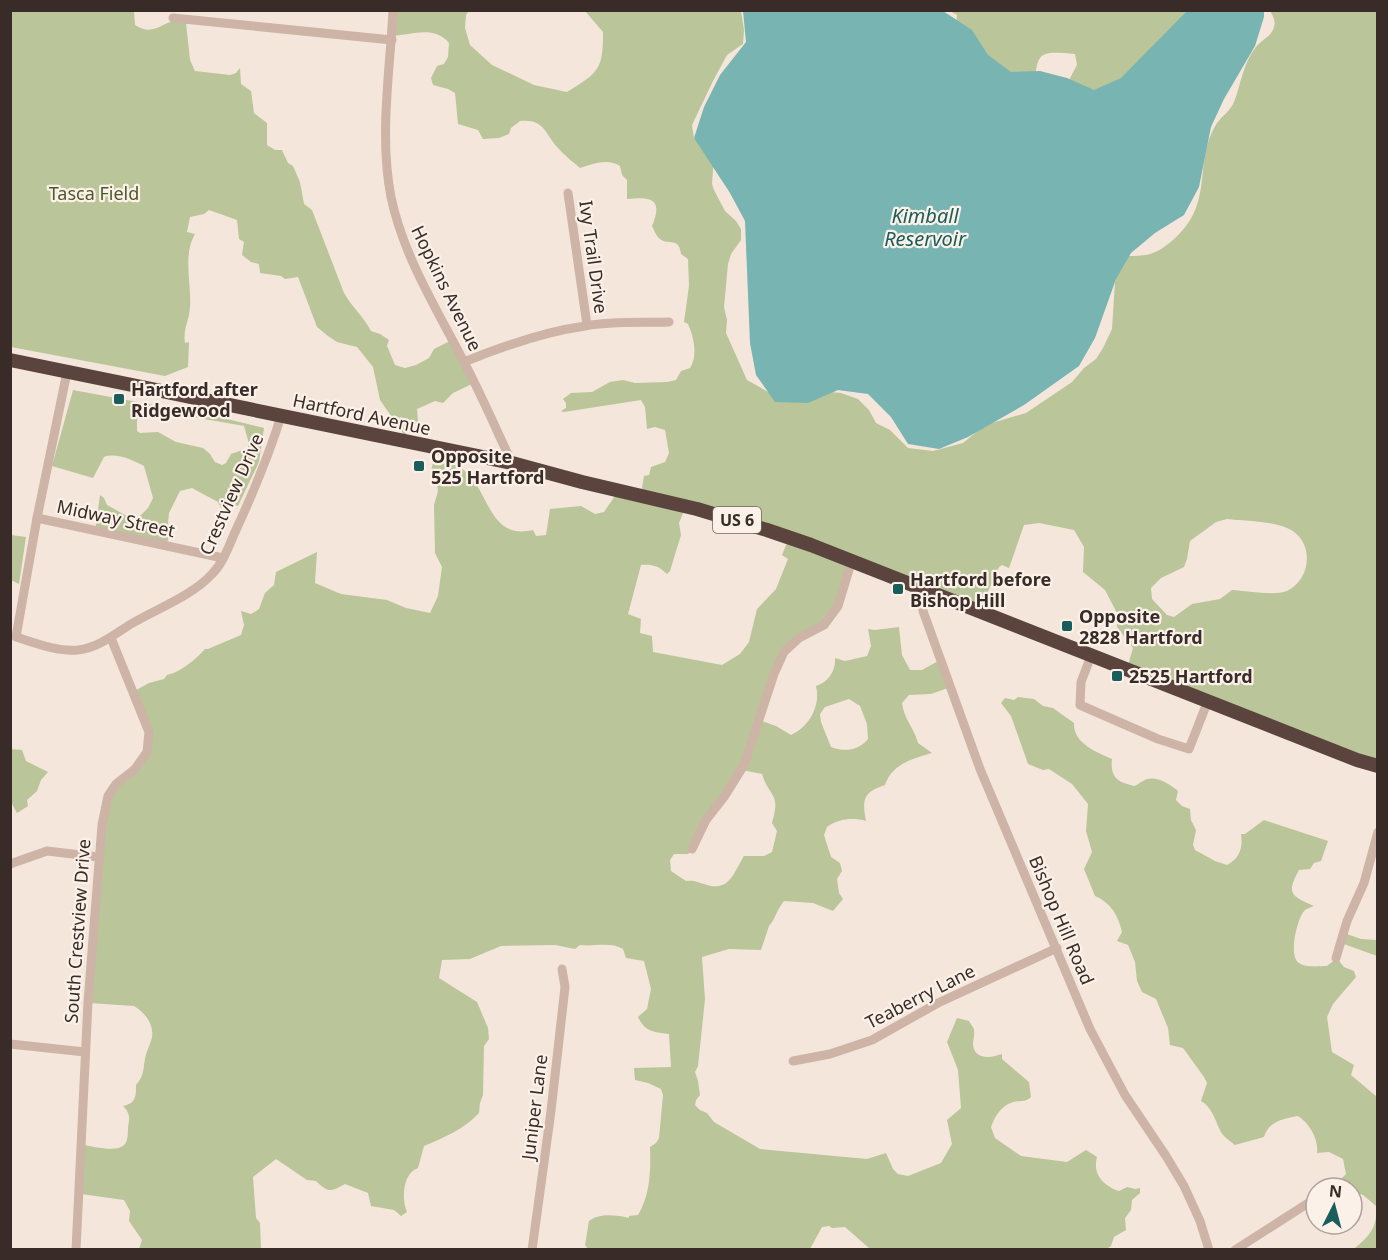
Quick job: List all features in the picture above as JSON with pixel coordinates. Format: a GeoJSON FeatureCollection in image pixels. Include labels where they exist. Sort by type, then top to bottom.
{"type":"FeatureCollection","features":[{"type":"Feature","properties":{"kind":"highway","name":"Hartford Avenue"},"geometry":{"type":"LineString","coordinates":[[10,360],[512,463],[725,517],[852,560],[1207,702],[1377,766]]}},
{"type":"Feature","properties":{"kind":"street","name":"Hopkins Avenue"},"geometry":{"type":"LineString","coordinates":[[393,10],[385,137],[391,196],[403,239],[512,463]]}},
{"type":"Feature","properties":{"kind":"street"},"geometry":{"type":"LineString","coordinates":[[173,18],[392,40]]}},
{"type":"Feature","properties":{"kind":"street","name":"Ivy Trail Drive"},"geometry":{"type":"LineString","coordinates":[[568,193],[587,325]]}},
{"type":"Feature","properties":{"kind":"street"},"geometry":{"type":"LineString","coordinates":[[464,362],[544,334],[587,325],[669,322]]}},
{"type":"Feature","properties":{"kind":"street","name":"Crestview Drive"},"geometry":{"type":"LineString","coordinates":[[67,372],[13,637],[51,647],[79,650],[111,638],[197,586],[212,574],[224,558],[270,451],[281,416]]}},
{"type":"Feature","properties":{"kind":"street","name":"Midway Street"},"geometry":{"type":"LineString","coordinates":[[37,518],[224,558]]}},
{"type":"Feature","properties":{"kind":"street"},"geometry":{"type":"LineString","coordinates":[[692,849],[706,820],[744,765],[774,674],[784,652],[799,638],[824,625],[838,606],[852,560]]}},
{"type":"Feature","properties":{"kind":"street","name":"Bishop Hill Road"},"geometry":{"type":"LineString","coordinates":[[920,588],[923,611],[980,769],[1090,1029],[1125,1095],[1184,1186],[1200,1221],[1209,1250]]}},
{"type":"Feature","properties":{"kind":"street","name":"South Crestview Drive"},"geometry":{"type":"LineString","coordinates":[[76,1250],[98,857],[108,796],[116,784],[135,770],[147,752],[149,732],[111,638]]}},
{"type":"Feature","properties":{"kind":"street"},"geometry":{"type":"LineString","coordinates":[[1091,656],[1081,682],[1080,705],[1158,739],[1189,749],[1207,702]]}},
{"type":"Feature","properties":{"kind":"street"},"geometry":{"type":"LineString","coordinates":[[1336,958],[1347,921],[1364,883],[1377,832]]}},
{"type":"Feature","properties":{"kind":"street"},"geometry":{"type":"LineString","coordinates":[[10,864],[47,851],[98,857]]}},
{"type":"Feature","properties":{"kind":"street","name":"Teaberry Lane"},"geometry":{"type":"LineString","coordinates":[[793,1061],[830,1054],[872,1040],[938,1004],[1057,948]]}},
{"type":"Feature","properties":{"kind":"street","name":"Juniper Lane"},"geometry":{"type":"LineString","coordinates":[[532,1250],[565,987],[562,969]]}},
{"type":"Feature","properties":{"kind":"street"},"geometry":{"type":"LineString","coordinates":[[10,1044],[86,1052]]}},
{"type":"Feature","properties":{"kind":"street"},"geometry":{"type":"LineString","coordinates":[[1235,1250],[1304,1206]]}},
{"type":"Feature","properties":{"kind":"green space","name":"Tasca Field"},"geometry":{"type":"Polygon","coordinates":[[[10,11],[134,11],[135,25],[150,30],[172,22],[186,23],[190,60],[195,71],[230,75],[236,73],[240,68],[241,84],[251,91],[254,113],[267,123],[267,145],[275,150],[282,150],[288,163],[293,166],[300,182],[304,204],[312,210],[344,293],[371,331],[389,340],[387,346],[395,365],[405,368],[416,365],[429,358],[434,349],[452,340],[474,383],[453,393],[443,403],[435,401],[417,409],[418,422],[408,429],[405,436],[380,400],[373,367],[357,347],[337,342],[317,327],[298,277],[285,279],[281,276],[260,273],[259,264],[251,262],[242,255],[244,242],[239,239],[237,220],[209,210],[204,214],[190,217],[187,232],[195,234],[189,253],[190,305],[184,336],[185,343],[189,342],[188,367],[165,376],[11,347],[10,11]]]}},
{"type":"Feature","properties":{"kind":"green space"},"geometry":{"type":"Polygon","coordinates":[[[394,11],[469,11],[466,15],[465,28],[470,45],[492,65],[534,85],[567,92],[586,80],[597,69],[602,55],[603,32],[585,11],[741,11],[744,30],[743,44],[727,55],[692,125],[694,139],[701,138],[714,156],[712,184],[714,190],[725,211],[741,229],[741,240],[731,254],[728,264],[724,307],[727,320],[726,333],[747,380],[779,398],[831,392],[858,399],[869,410],[876,423],[890,430],[908,448],[933,451],[963,443],[985,425],[1026,413],[1072,382],[1084,368],[1096,359],[1112,329],[1115,282],[1121,264],[1128,256],[1147,255],[1162,248],[1186,226],[1194,212],[1210,138],[1217,123],[1234,102],[1252,53],[1273,30],[1275,25],[1270,11],[1377,11],[1377,766],[1127,669],[1133,648],[1117,627],[1117,613],[1105,590],[1083,572],[1084,547],[1074,530],[1039,523],[1024,525],[1009,568],[1002,565],[999,567],[980,609],[856,561],[838,608],[826,623],[785,651],[759,720],[791,735],[803,727],[812,715],[817,701],[816,686],[830,675],[835,658],[845,661],[867,656],[871,646],[868,629],[899,627],[902,655],[910,670],[922,670],[940,660],[951,687],[931,694],[909,695],[902,703],[918,743],[932,753],[904,763],[892,772],[885,785],[868,794],[864,802],[866,821],[846,820],[827,827],[824,835],[831,857],[840,863],[842,871],[837,879],[839,893],[843,899],[833,911],[813,903],[784,901],[769,926],[761,950],[729,949],[702,957],[705,999],[698,1066],[695,1072],[700,1095],[695,1105],[707,1113],[714,1122],[760,1149],[867,1159],[886,1153],[893,1169],[898,1174],[908,1176],[941,1163],[952,1144],[947,1120],[961,1108],[958,1070],[947,1042],[957,1018],[969,1021],[974,1029],[974,1050],[984,1057],[1002,1054],[1002,1059],[1029,1082],[1031,1097],[1009,1104],[997,1115],[991,1127],[995,1138],[1021,1156],[1067,1162],[1086,1150],[1097,1157],[1096,1169],[1104,1183],[1119,1191],[1127,1187],[1140,1188],[1140,1193],[1132,1200],[1131,1210],[1125,1218],[1126,1230],[1114,1237],[1111,1246],[1105,1250],[870,1249],[845,1227],[832,1228],[829,1226],[822,1227],[810,1249],[588,1249],[585,1245],[589,1221],[603,1216],[629,1218],[629,1216],[638,1215],[647,1191],[650,1174],[650,1147],[659,1138],[663,1095],[661,1089],[635,1080],[634,1068],[671,1067],[669,1034],[654,1032],[647,1028],[638,1017],[647,1009],[651,989],[644,961],[626,958],[623,949],[608,945],[580,945],[575,949],[555,945],[501,946],[470,959],[442,960],[439,978],[477,1002],[488,1028],[489,1039],[484,1046],[483,1095],[479,1113],[473,1119],[424,1146],[418,1168],[409,1175],[406,1181],[404,1200],[407,1212],[401,1216],[394,1210],[371,1206],[368,1193],[345,1184],[333,1190],[324,1188],[316,1181],[307,1180],[276,1159],[253,1177],[256,1218],[260,1223],[261,1249],[139,1249],[142,1240],[129,1221],[130,1211],[124,1200],[81,1194],[82,1145],[116,1149],[126,1142],[129,1118],[123,1106],[134,1099],[136,1085],[142,1076],[152,1036],[149,1021],[134,1006],[89,1003],[109,796],[145,752],[146,735],[129,694],[183,668],[205,649],[241,635],[244,625],[241,611],[251,614],[259,609],[265,593],[274,585],[276,572],[317,552],[315,583],[341,594],[387,600],[406,608],[430,613],[438,596],[442,567],[435,553],[434,505],[438,491],[436,478],[431,471],[434,459],[447,462],[465,471],[475,483],[493,514],[508,529],[533,530],[536,536],[546,535],[550,509],[581,506],[595,514],[604,512],[619,490],[641,494],[644,476],[649,475],[651,467],[665,462],[669,453],[665,430],[655,427],[647,429],[645,407],[641,400],[561,411],[566,408],[563,399],[571,393],[592,392],[610,382],[623,380],[635,383],[667,382],[676,380],[681,371],[690,368],[694,358],[693,340],[688,324],[684,322],[689,286],[688,259],[681,254],[676,243],[663,241],[656,235],[652,226],[656,210],[653,201],[642,198],[627,199],[627,180],[622,175],[620,166],[605,162],[580,168],[560,151],[543,128],[535,122],[520,121],[511,128],[509,134],[499,138],[483,139],[478,130],[458,124],[455,93],[433,85],[431,78],[437,66],[444,64],[448,57],[449,43],[443,37],[429,33],[393,36],[394,11]],[[686,506],[679,523],[681,535],[670,571],[667,574],[655,566],[641,565],[628,614],[641,619],[640,633],[652,636],[653,652],[722,665],[740,654],[749,642],[757,609],[776,589],[788,559],[782,555],[789,538],[686,506]],[[1227,519],[1216,522],[1190,541],[1184,567],[1161,578],[1151,588],[1152,599],[1167,615],[1174,617],[1192,604],[1220,599],[1232,590],[1268,593],[1287,591],[1302,577],[1306,568],[1306,549],[1296,533],[1281,526],[1266,523],[1227,519]],[[849,699],[825,707],[820,714],[821,722],[831,747],[841,750],[851,749],[860,746],[868,739],[867,724],[860,706],[849,699]],[[742,770],[688,854],[674,854],[670,860],[671,871],[686,881],[712,886],[725,884],[744,856],[764,856],[772,852],[777,831],[772,823],[775,800],[762,774],[742,770]]]}},
{"type":"Feature","properties":{"kind":"green space"},"geometry":{"type":"Polygon","coordinates":[[[950,11],[1186,11],[1185,48],[1115,101],[1069,80],[1077,65],[1075,54],[1054,53],[1042,56],[1037,67],[1035,89],[1020,86],[956,26],[957,15],[950,11]]]}},
{"type":"Feature","properties":{"kind":"green space"},"geometry":{"type":"Polygon","coordinates":[[[73,390],[219,417],[264,428],[259,462],[238,506],[231,504],[228,512],[221,508],[218,502],[192,488],[180,491],[169,513],[168,523],[171,533],[164,549],[95,532],[100,495],[107,505],[125,515],[138,518],[148,508],[153,498],[144,466],[124,457],[114,455],[104,457],[93,478],[52,466],[73,390]],[[153,410],[144,412],[137,420],[137,431],[140,433],[158,432],[176,442],[203,448],[215,462],[222,465],[226,463],[231,454],[248,448],[244,426],[153,410]]]}},
{"type":"Feature","properties":{"kind":"green space"},"geometry":{"type":"Polygon","coordinates":[[[11,535],[26,537],[19,584],[11,580],[11,535]]]}},
{"type":"Feature","properties":{"kind":"green space"},"geometry":{"type":"Polygon","coordinates":[[[1018,697],[1034,699],[1043,706],[1053,708],[1074,723],[1077,736],[1081,741],[1112,759],[1112,770],[1116,778],[1123,783],[1134,786],[1148,779],[1157,779],[1178,791],[1176,800],[1182,806],[1190,809],[1191,820],[1196,830],[1193,845],[1195,850],[1215,861],[1227,865],[1235,859],[1240,852],[1241,834],[1245,834],[1264,820],[1328,841],[1321,861],[1314,863],[1310,869],[1299,870],[1293,884],[1292,889],[1296,897],[1314,906],[1305,910],[1299,921],[1294,953],[1299,963],[1309,966],[1327,966],[1337,958],[1344,967],[1354,971],[1356,977],[1333,1004],[1327,1017],[1332,1052],[1354,1065],[1351,1075],[1377,1097],[1377,1249],[1354,1249],[1371,1231],[1376,1220],[1376,1206],[1364,1196],[1364,1176],[1344,1176],[1346,1174],[1343,1159],[1329,1152],[1317,1153],[1315,1137],[1298,1116],[1273,1124],[1264,1137],[1235,1145],[1221,1132],[1211,1110],[1201,1101],[1207,1083],[1204,1077],[1183,1048],[1170,1045],[1168,1028],[1156,999],[1142,992],[1137,981],[1135,962],[1128,945],[1117,941],[1122,932],[1116,915],[1110,906],[1095,896],[1084,869],[1092,852],[1086,831],[1088,804],[1072,784],[1049,769],[1043,770],[1028,764],[1011,716],[1001,703],[1005,698],[1014,700],[1018,697]]]}},
{"type":"Feature","properties":{"kind":"green space"},"geometry":{"type":"Polygon","coordinates":[[[10,749],[22,750],[26,761],[48,772],[41,780],[37,791],[27,800],[28,806],[17,813],[11,802],[10,749]]]}},
{"type":"Feature","properties":{"kind":"green space"},"geometry":{"type":"Polygon","coordinates":[[[1344,933],[1361,939],[1377,940],[1377,956],[1341,943],[1344,933]]]}},
{"type":"Feature","properties":{"kind":"water","name":"Kimball Reservoir"},"geometry":{"type":"Polygon","coordinates":[[[743,11],[943,11],[972,30],[988,55],[1011,72],[1040,71],[1067,78],[1094,90],[1121,78],[1187,11],[1264,11],[1264,17],[1255,46],[1224,99],[1211,127],[1199,187],[1184,215],[1155,233],[1131,253],[1116,279],[1095,338],[1079,366],[1024,405],[968,437],[939,449],[908,444],[891,417],[868,394],[838,390],[808,403],[775,402],[756,375],[750,343],[745,221],[730,193],[694,138],[704,107],[720,75],[746,42],[743,11]]]}},
{"type":"Feature","properties":{"kind":"place","name":"Hartford after Ridgewood"},"geometry":{"type":"Point","coordinates":[119,399]}},
{"type":"Feature","properties":{"kind":"place","name":"Opposite 525 Hartford"},"geometry":{"type":"Point","coordinates":[419,466]}},
{"type":"Feature","properties":{"kind":"place","name":"Hartford before Bishop Hill"},"geometry":{"type":"Point","coordinates":[898,589]}},
{"type":"Feature","properties":{"kind":"place","name":"Opposite 2828 Hartford"},"geometry":{"type":"Point","coordinates":[1067,626]}},
{"type":"Feature","properties":{"kind":"place","name":"2525 Hartford"},"geometry":{"type":"Point","coordinates":[1117,676]}}]}
